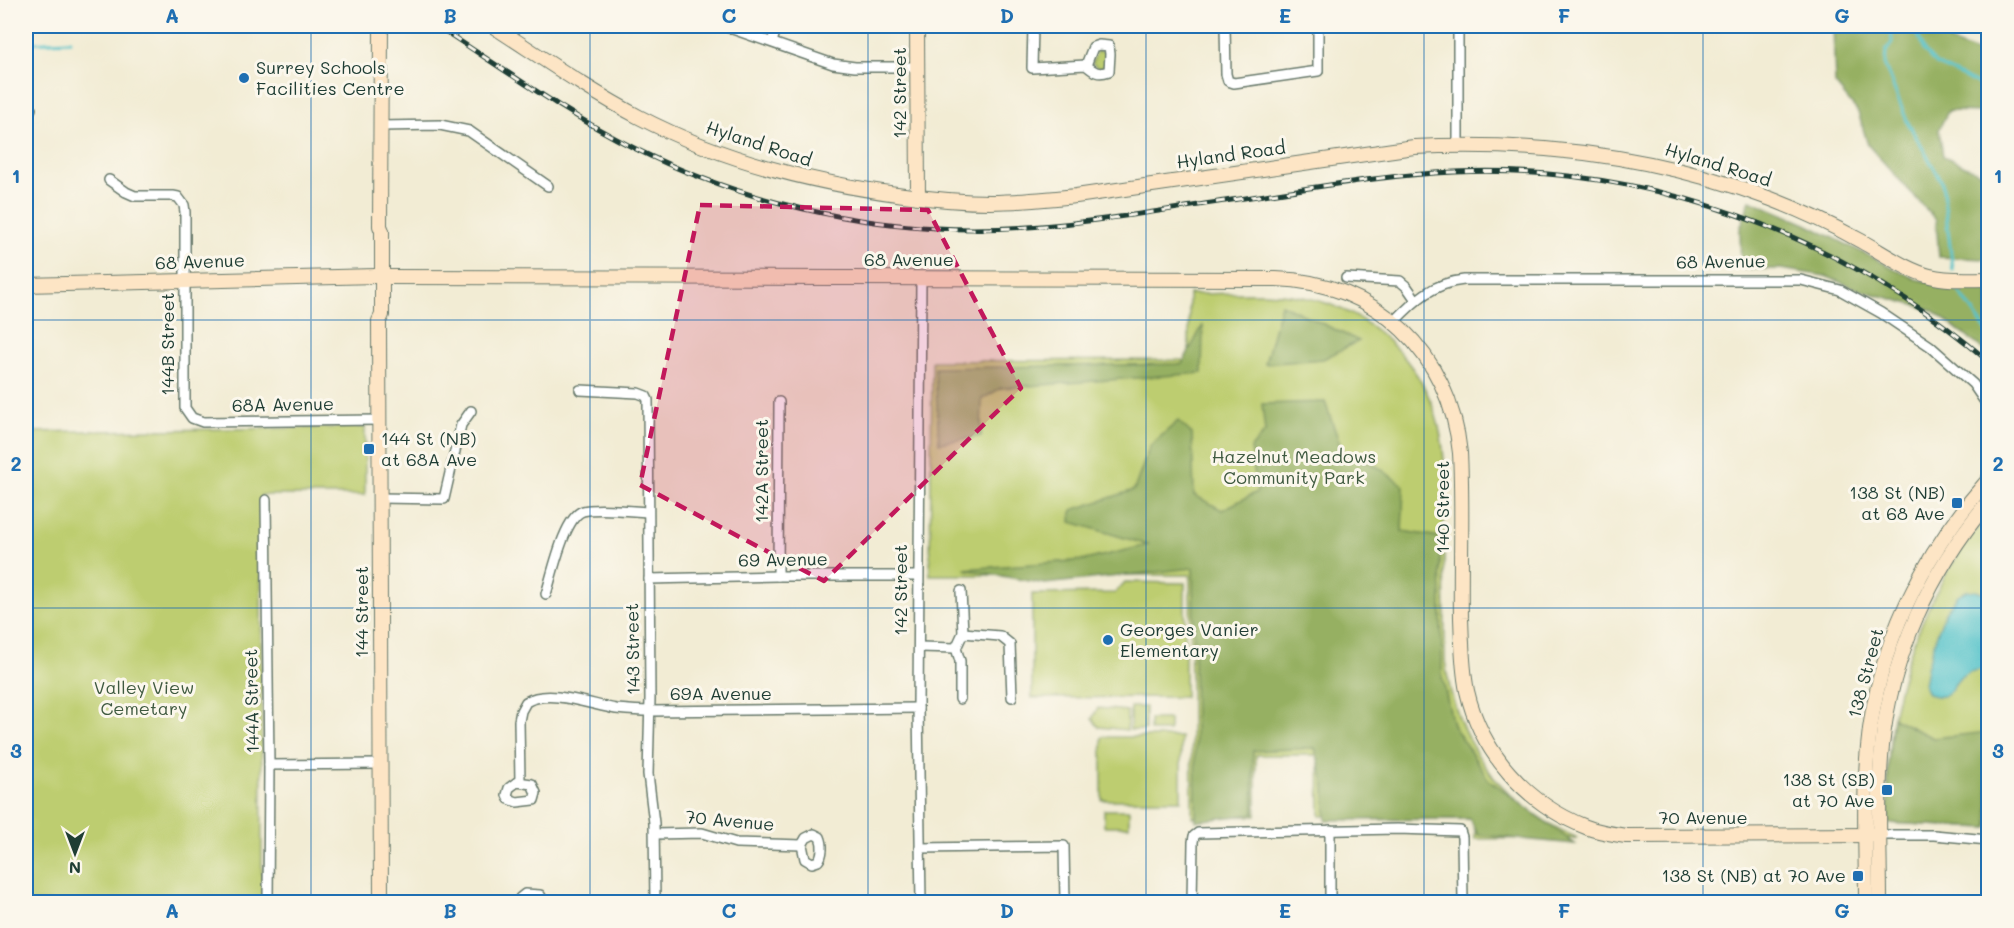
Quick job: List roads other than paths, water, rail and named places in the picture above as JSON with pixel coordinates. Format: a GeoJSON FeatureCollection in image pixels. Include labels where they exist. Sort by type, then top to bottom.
{"type":"FeatureCollection","features":[{"type":"Feature","properties":{"kind":"street","name":"144 Street"},"geometry":{"type":"LineString","coordinates":[[381,26],[380,226],[382,231],[379,276],[382,315],[379,321],[381,903]]}},
{"type":"Feature","properties":{"kind":"street","name":"Hyland Road"},"geometry":{"type":"LineString","coordinates":[[493,26],[598,94],[641,118],[702,145],[799,177],[868,191],[972,202],[1044,199],[1372,152],[1458,145],[1525,147],[1584,152],[1689,173],[1794,209],[1841,230],[1917,272],[1940,278],[1989,279]]}},
{"type":"Feature","properties":{"kind":"street"},"geometry":{"type":"LineString","coordinates":[[724,26],[833,64],[855,67],[918,67]]}},
{"type":"Feature","properties":{"kind":"street"},"geometry":{"type":"LineString","coordinates":[[772,42],[777,26]]}},
{"type":"Feature","properties":{"kind":"street","name":"142 Street"},"geometry":{"type":"LineString","coordinates":[[917,26],[918,197]]}},
{"type":"Feature","properties":{"kind":"street"},"geometry":{"type":"LineString","coordinates":[[1033,26],[1032,68],[1086,65]]}},
{"type":"Feature","properties":{"kind":"street"},"geometry":{"type":"LineString","coordinates":[[1226,26],[1228,81],[1234,83],[1318,71],[1318,26]]}},
{"type":"Feature","properties":{"kind":"street"},"geometry":{"type":"LineString","coordinates":[[1458,26],[1458,145]]}},
{"type":"Feature","properties":{"kind":"street"},"geometry":{"type":"LineString","coordinates":[[380,126],[440,125],[469,131],[548,186]]}},
{"type":"Feature","properties":{"kind":"street","name":"144B Street"},"geometry":{"type":"LineString","coordinates":[[109,180],[135,196],[173,196],[182,201],[185,212],[185,408],[189,415]]}},
{"type":"Feature","properties":{"kind":"street","name":"68 Avenue"},"geometry":{"type":"LineString","coordinates":[[26,285],[379,276],[1296,280],[1320,284],[1362,300],[1394,322],[1416,300],[1439,286],[1464,280],[1793,280],[1829,286],[1851,296],[1930,346],[1972,384],[1989,406]]}},
{"type":"Feature","properties":{"kind":"street","name":"142 Street"},"geometry":{"type":"LineString","coordinates":[[921,278],[918,576],[921,903]]}},
{"type":"Feature","properties":{"kind":"street"},"geometry":{"type":"LineString","coordinates":[[1346,278],[1400,281],[1407,286],[1416,300]]}},
{"type":"Feature","properties":{"kind":"street","name":"140 Street"},"geometry":{"type":"LineString","coordinates":[[1394,322],[1417,346],[1434,370],[1449,399],[1456,425],[1461,475],[1462,647],[1464,670],[1473,711]]}},
{"type":"Feature","properties":{"kind":"street","name":"143 Street"},"geometry":{"type":"LineString","coordinates":[[580,390],[638,393],[646,396],[648,774],[655,834],[655,903]]}},
{"type":"Feature","properties":{"kind":"street","name":"142A Street"},"geometry":{"type":"LineString","coordinates":[[778,402],[778,576]]}},
{"type":"Feature","properties":{"kind":"street"},"geometry":{"type":"LineString","coordinates":[[379,498],[444,499],[461,425],[471,411]]}},
{"type":"Feature","properties":{"kind":"street","name":"68A Avenue"},"geometry":{"type":"LineString","coordinates":[[189,415],[203,422],[380,420]]}},
{"type":"Feature","properties":{"kind":"street","name":"138 Street"},"geometry":{"type":"LineString","coordinates":[[1880,903],[1873,835],[1869,739],[1877,691],[1893,636],[1912,590],[1936,549],[1965,507],[1989,480]]}},
{"type":"Feature","properties":{"kind":"street","name":"144A Street"},"geometry":{"type":"LineString","coordinates":[[266,500],[268,903]]}},
{"type":"Feature","properties":{"kind":"street","name":"138 Street"},"geometry":{"type":"LineString","coordinates":[[1866,903],[1884,735],[1890,696],[1904,649],[1918,613],[1940,569],[1964,532],[1989,502]]}},
{"type":"Feature","properties":{"kind":"street"},"geometry":{"type":"LineString","coordinates":[[546,594],[567,528],[577,514],[588,510],[648,512]]}},
{"type":"Feature","properties":{"kind":"street","name":"69 Avenue"},"geometry":{"type":"LineString","coordinates":[[648,579],[918,576]]}},
{"type":"Feature","properties":{"kind":"street"},"geometry":{"type":"LineString","coordinates":[[960,699],[960,661],[956,648],[963,633],[961,591]]}},
{"type":"Feature","properties":{"kind":"street"},"geometry":{"type":"LineString","coordinates":[[963,633],[1000,636],[1010,644],[1012,697]]}},
{"type":"Feature","properties":{"kind":"street"},"geometry":{"type":"LineString","coordinates":[[919,647],[956,648]]}},
{"type":"Feature","properties":{"kind":"street","name":"69A Avenue"},"geometry":{"type":"LineString","coordinates":[[520,782],[520,711],[526,702],[536,698],[570,698],[614,708],[649,711],[918,708]]}},
{"type":"Feature","properties":{"kind":"street","name":"70 Avenue"},"geometry":{"type":"LineString","coordinates":[[1473,711],[1489,746],[1503,767],[1521,786],[1563,817],[1587,828],[1626,836],[1657,837],[1935,835],[1989,840]]}},
{"type":"Feature","properties":{"kind":"street"},"geometry":{"type":"LineString","coordinates":[[269,765],[381,764]]}},
{"type":"Feature","properties":{"kind":"street"},"geometry":{"type":"LineString","coordinates":[[1192,903],[1194,836],[1202,833],[1441,829],[1460,831],[1462,837],[1463,903]]}},
{"type":"Feature","properties":{"kind":"street"},"geometry":{"type":"LineString","coordinates":[[1330,830],[1330,903]]}},
{"type":"Feature","properties":{"kind":"street","name":"70 Avenue"},"geometry":{"type":"LineString","coordinates":[[655,834],[702,833],[736,843],[802,844]]}},
{"type":"Feature","properties":{"kind":"street"},"geometry":{"type":"LineString","coordinates":[[920,848],[1064,846],[1065,903]]}},
{"type":"Feature","properties":{"kind":"street"},"geometry":{"type":"LineString","coordinates":[[518,903],[522,896],[537,894],[542,897],[544,903]]}},
{"type":"Feature","properties":{"kind":"water"},"geometry":{"type":"Polygon","coordinates":[[[1967,590],[1988,593],[1988,668],[1965,674],[1943,696],[1928,694],[1924,685],[1927,668],[1945,612],[1958,595],[1967,590]]]}},
{"type":"Feature","properties":{"kind":"waterway"},"geometry":{"type":"LineString","coordinates":[[1891,26],[1892,43],[1886,51],[1885,66],[1907,121],[1942,182],[1953,270]]}},
{"type":"Feature","properties":{"kind":"waterway"},"geometry":{"type":"LineString","coordinates":[[1921,26],[1917,32],[1924,51],[1936,64],[1980,85]]}},
{"type":"Feature","properties":{"kind":"waterway"},"geometry":{"type":"LineString","coordinates":[[26,43],[70,41]]}},
{"type":"Feature","properties":{"kind":"waterway"},"geometry":{"type":"LineString","coordinates":[[1956,287],[1988,333]]}},
{"type":"Feature","properties":{"kind":"railway"},"geometry":{"type":"LineString","coordinates":[[437,26],[558,105],[634,148],[669,165],[743,192],[819,212],[897,225],[972,229],[1009,228],[1081,222],[1397,176],[1455,172],[1528,173],[1600,180],[1670,195],[1739,216],[1806,243],[1870,277],[1931,316],[1988,361]]}},
{"type":"Feature","properties":{"kind":"place","name":"Surrey Schools Facilities Centre"},"geometry":{"type":"Point","coordinates":[244,78]}},
{"type":"Feature","properties":{"kind":"place","name":"144 St (NB) at 68A Ave"},"geometry":{"type":"Point","coordinates":[369,449]}},
{"type":"Feature","properties":{"kind":"place","name":"138 St (NB) at 68 Ave"},"geometry":{"type":"Point","coordinates":[1957,503]}},
{"type":"Feature","properties":{"kind":"place","name":"Georges Vanier Elementary"},"geometry":{"type":"Point","coordinates":[1108,640]}},
{"type":"Feature","properties":{"kind":"place","name":"138 St (SB) at 70 Ave"},"geometry":{"type":"Point","coordinates":[1887,790]}},
{"type":"Feature","properties":{"kind":"place","name":"138 St (NB) at 70 Ave"},"geometry":{"type":"Point","coordinates":[1858,876]}},
{"type":"Feature","properties":{"kind":"park label","name":"Hazelnut Meadows Community Park"},"geometry":{"type":"Point","coordinates":[1294,467]}},
{"type":"Feature","properties":{"kind":"park label","name":"Valley View Cemetary"},"geometry":{"type":"Point","coordinates":[144,698]}}]}
